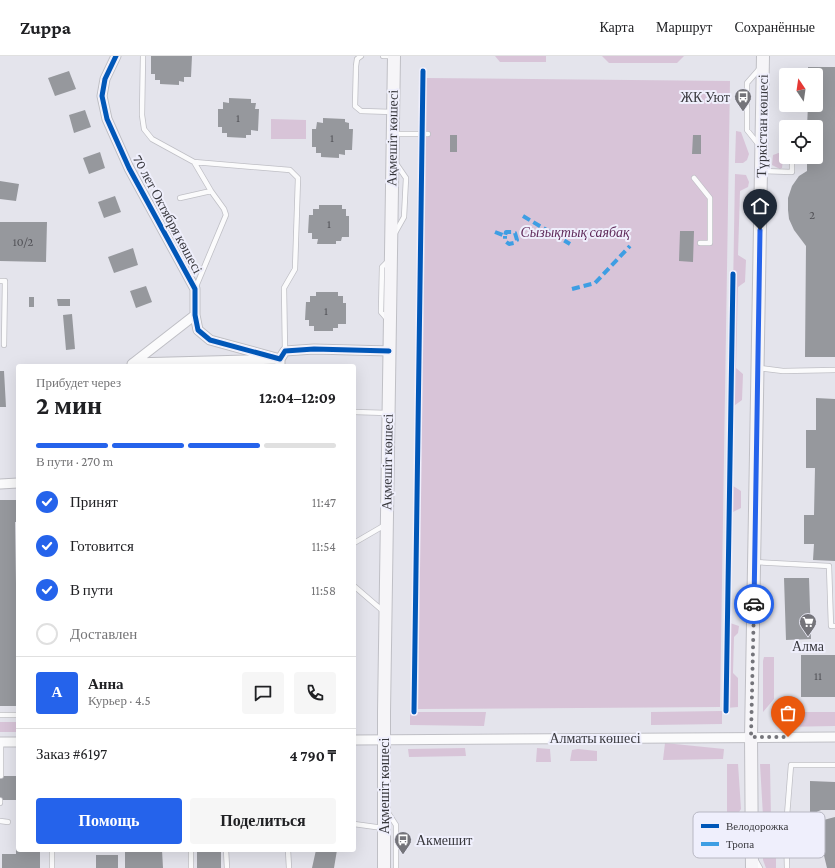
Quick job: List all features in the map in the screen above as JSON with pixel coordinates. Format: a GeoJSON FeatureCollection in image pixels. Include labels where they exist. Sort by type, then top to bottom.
{"type":"FeatureCollection","features":[{"type":"Feature","properties":{"kind":"main road","name":"Ақмешіт көшесі"},"geometry":{"type":"LineString","coordinates":[[384,868],[386,524],[394,56]]}},
{"type":"Feature","properties":{"kind":"main road","name":"Түркістан көшесі"},"geometry":{"type":"LineString","coordinates":[[752,812],[751,737],[763,60]]}},
{"type":"Feature","properties":{"kind":"street","name":"70 лет Октября көшесі"},"geometry":{"type":"LineString","coordinates":[[116,56],[105,79],[102,96],[107,119],[129,168],[195,289],[195,315],[198,330],[210,340],[280,363]]}},
{"type":"Feature","properties":{"kind":"street"},"geometry":{"type":"LineString","coordinates":[[132,364],[195,315]]}},
{"type":"Feature","properties":{"kind":"street"},"geometry":{"type":"LineString","coordinates":[[206,364],[280,363],[285,351],[314,349],[389,351]]}},
{"type":"Feature","properties":{"kind":"street"},"geometry":{"type":"LineString","coordinates":[[0,484],[16,483]]}},
{"type":"Feature","properties":{"kind":"street","name":"Алматы көшесі"},"geometry":{"type":"LineString","coordinates":[[356,740],[835,737]]}},
{"type":"Feature","properties":{"kind":"street"},"geometry":{"type":"LineString","coordinates":[[0,742],[16,742]]}},
{"type":"Feature","properties":{"kind":"lane"},"geometry":{"type":"LineString","coordinates":[[143,56],[142,115],[144,129],[152,139],[194,162],[284,169],[290,170],[298,178],[294,269],[284,288],[285,351]]}},
{"type":"Feature","properties":{"kind":"lane"},"geometry":{"type":"LineString","coordinates":[[361,56],[357,60],[356,66],[355,106],[361,111],[393,112]]}},
{"type":"Feature","properties":{"kind":"lane"},"geometry":{"type":"LineString","coordinates":[[383,56],[394,56]]}},
{"type":"Feature","properties":{"kind":"lane"},"geometry":{"type":"LineString","coordinates":[[392,134],[428,134]]}},
{"type":"Feature","properties":{"kind":"lane"},"geometry":{"type":"LineString","coordinates":[[194,162],[210,191],[219,201],[226,215],[195,289]]}},
{"type":"Feature","properties":{"kind":"lane"},"geometry":{"type":"LineString","coordinates":[[761,171],[792,172],[792,164]]}},
{"type":"Feature","properties":{"kind":"lane"},"geometry":{"type":"LineString","coordinates":[[694,178],[710,198],[710,243],[700,243]]}},
{"type":"Feature","properties":{"kind":"lane"},"geometry":{"type":"LineString","coordinates":[[180,198],[210,191]]}},
{"type":"Feature","properties":{"kind":"lane"},"geometry":{"type":"LineString","coordinates":[[0,281],[5,282],[4,345]]}},
{"type":"Feature","properties":{"kind":"lane"},"geometry":{"type":"LineString","coordinates":[[758,368],[783,371],[835,370]]}},
{"type":"Feature","properties":{"kind":"lane"},"geometry":{"type":"LineString","coordinates":[[356,412],[388,413]]}},
{"type":"Feature","properties":{"kind":"lane"},"geometry":{"type":"LineString","coordinates":[[356,542],[386,524]]}},
{"type":"Feature","properties":{"kind":"lane"},"geometry":{"type":"LineString","coordinates":[[754,562],[829,566],[831,626],[835,626]]}},
{"type":"Feature","properties":{"kind":"lane"},"geometry":{"type":"LineString","coordinates":[[356,588],[385,612]]}},
{"type":"Feature","properties":{"kind":"lane"},"geometry":{"type":"LineString","coordinates":[[0,716],[16,715]]}},
{"type":"Feature","properties":{"kind":"lane"},"geometry":{"type":"LineString","coordinates":[[0,742],[1,776]]}},
{"type":"Feature","properties":{"kind":"lane"},"geometry":{"type":"LineString","coordinates":[[787,812],[791,766],[835,765]]}},
{"type":"Feature","properties":{"kind":"lane"},"geometry":{"type":"LineString","coordinates":[[384,807],[396,825],[396,868]]}},
{"type":"Feature","properties":{"kind":"lane"},"geometry":{"type":"LineString","coordinates":[[0,821],[8,822]]}},
{"type":"Feature","properties":{"kind":"lane"},"geometry":{"type":"LineString","coordinates":[[356,824],[384,828]]}},
{"type":"Feature","properties":{"kind":"lane"},"geometry":{"type":"LineString","coordinates":[[52,852],[52,868]]}},
{"type":"Feature","properties":{"kind":"lane"},"geometry":{"type":"LineString","coordinates":[[191,852],[191,868]]}},
{"type":"Feature","properties":{"kind":"lane"},"geometry":{"type":"LineString","coordinates":[[226,852],[227,868]]}},
{"type":"Feature","properties":{"kind":"lane"},"geometry":{"type":"LineString","coordinates":[[288,852],[289,868]]}},
{"type":"Feature","properties":{"kind":"lane"},"geometry":{"type":"LineString","coordinates":[[754,858],[760,868]]}},
{"type":"Feature","properties":{"kind":"lane"},"geometry":{"type":"LineString","coordinates":[[787,858],[787,868]]}},
{"type":"Feature","properties":{"kind":"green space"},"geometry":{"type":"Polygon","coordinates":[[[495,56],[546,56],[546,62],[500,62],[495,56]]]}},
{"type":"Feature","properties":{"kind":"green space"},"geometry":{"type":"Polygon","coordinates":[[[602,56],[684,56],[677,63],[609,63],[602,56]]]}},
{"type":"Feature","properties":{"kind":"green space","name":"Сызықтық саябақ"},"geometry":{"type":"Polygon","coordinates":[[[425,78],[730,81],[720,707],[416,709],[425,78]]]}},
{"type":"Feature","properties":{"kind":"green space"},"geometry":{"type":"Polygon","coordinates":[[[271,119],[306,120],[306,139],[271,139],[271,119]]]}},
{"type":"Feature","properties":{"kind":"green space"},"geometry":{"type":"Polygon","coordinates":[[[736,131],[741,132],[749,154],[747,160],[743,163],[735,163],[736,131]]]}},
{"type":"Feature","properties":{"kind":"green space"},"geometry":{"type":"Polygon","coordinates":[[[779,153],[779,164],[782,164],[782,168],[780,169],[772,165],[773,155],[779,153]]]}},
{"type":"Feature","properties":{"kind":"green space"},"geometry":{"type":"Polygon","coordinates":[[[735,174],[746,175],[749,182],[748,187],[740,191],[738,255],[746,260],[745,282],[738,287],[736,368],[743,374],[742,400],[731,408],[735,174]]]}},
{"type":"Feature","properties":{"kind":"green space"},"geometry":{"type":"Polygon","coordinates":[[[730,484],[741,491],[741,508],[729,514],[730,484]]]}},
{"type":"Feature","properties":{"kind":"green space"},"geometry":{"type":"Polygon","coordinates":[[[727,622],[739,626],[738,633],[734,637],[733,673],[738,678],[738,707],[726,708],[727,622]]]}},
{"type":"Feature","properties":{"kind":"green space"},"geometry":{"type":"Polygon","coordinates":[[[764,657],[774,657],[774,699],[763,712],[763,661],[764,657]]]}},
{"type":"Feature","properties":{"kind":"green space"},"geometry":{"type":"Polygon","coordinates":[[[722,711],[722,724],[651,725],[651,712],[722,711]]]}},
{"type":"Feature","properties":{"kind":"green space"},"geometry":{"type":"Polygon","coordinates":[[[410,712],[486,712],[484,726],[410,725],[410,712]]]}},
{"type":"Feature","properties":{"kind":"green space"},"geometry":{"type":"Polygon","coordinates":[[[779,712],[835,712],[835,726],[778,727],[779,712]]]}},
{"type":"Feature","properties":{"kind":"green space"},"geometry":{"type":"Polygon","coordinates":[[[0,722],[16,722],[16,732],[0,732],[0,722]]]}},
{"type":"Feature","properties":{"kind":"green space"},"geometry":{"type":"Polygon","coordinates":[[[665,743],[724,749],[723,759],[663,760],[665,743]]]}},
{"type":"Feature","properties":{"kind":"green space"},"geometry":{"type":"Polygon","coordinates":[[[465,748],[466,756],[409,757],[408,749],[465,748]]]}},
{"type":"Feature","properties":{"kind":"green space"},"geometry":{"type":"Polygon","coordinates":[[[537,748],[550,749],[551,762],[536,762],[537,748]]]}},
{"type":"Feature","properties":{"kind":"green space"},"geometry":{"type":"Polygon","coordinates":[[[578,749],[597,751],[597,761],[570,761],[572,750],[578,749]]]}},
{"type":"Feature","properties":{"kind":"green space"},"geometry":{"type":"Polygon","coordinates":[[[727,764],[738,764],[741,809],[739,812],[727,812],[727,764]]]}},
{"type":"Feature","properties":{"kind":"green space"},"geometry":{"type":"Polygon","coordinates":[[[760,764],[770,764],[771,812],[763,812],[760,764]]]}},
{"type":"Feature","properties":{"kind":"green space"},"geometry":{"type":"Polygon","coordinates":[[[763,858],[776,858],[776,868],[766,868],[763,858]]]}},
{"type":"Feature","properties":{"kind":"building"},"geometry":{"type":"Polygon","coordinates":[[[151,56],[192,56],[191,77],[184,77],[184,82],[179,81],[179,85],[160,84],[160,80],[155,80],[155,74],[151,74],[151,56]]]}},
{"type":"Feature","properties":{"kind":"building"},"geometry":{"type":"Polygon","coordinates":[[[835,67],[835,357],[805,357],[806,246],[794,230],[789,219],[788,210],[788,198],[792,186],[799,176],[807,171],[807,164],[823,164],[823,120],[807,120],[808,112],[823,112],[823,68],[808,68],[835,67]]]}},
{"type":"Feature","properties":{"kind":"building"},"geometry":{"type":"Polygon","coordinates":[[[69,71],[76,89],[55,96],[48,78],[69,71]]]}},
{"type":"Feature","properties":{"kind":"building"},"geometry":{"type":"Polygon","coordinates":[[[229,98],[251,99],[251,103],[256,103],[255,109],[259,109],[258,131],[251,130],[251,135],[246,135],[246,138],[227,137],[227,133],[222,133],[222,127],[218,127],[218,109],[223,109],[223,102],[229,103],[229,98]]]}},
{"type":"Feature","properties":{"kind":"building"},"geometry":{"type":"Polygon","coordinates":[[[85,110],[91,127],[74,133],[69,115],[85,110]]]}},
{"type":"Feature","properties":{"kind":"building"},"geometry":{"type":"Polygon","coordinates":[[[323,118],[345,119],[345,122],[349,123],[349,129],[353,129],[352,150],[345,150],[345,155],[339,154],[339,158],[321,157],[321,153],[316,153],[316,147],[312,147],[312,129],[316,129],[317,122],[323,123],[323,118]]]}},
{"type":"Feature","properties":{"kind":"building"},"geometry":{"type":"Polygon","coordinates":[[[450,135],[457,135],[457,152],[450,152],[450,135]]]}},
{"type":"Feature","properties":{"kind":"building"},"geometry":{"type":"Polygon","coordinates":[[[693,135],[701,135],[701,154],[692,154],[693,135]]]}},
{"type":"Feature","properties":{"kind":"building"},"geometry":{"type":"Polygon","coordinates":[[[100,152],[105,168],[89,174],[83,158],[100,152]]]}},
{"type":"Feature","properties":{"kind":"building"},"geometry":{"type":"Polygon","coordinates":[[[0,181],[19,184],[16,201],[0,199],[0,181]]]}},
{"type":"Feature","properties":{"kind":"building"},"geometry":{"type":"Polygon","coordinates":[[[115,196],[121,212],[104,218],[98,202],[115,196]]]}},
{"type":"Feature","properties":{"kind":"building"},"geometry":{"type":"Polygon","coordinates":[[[319,205],[342,205],[342,209],[346,209],[346,216],[349,216],[349,237],[342,237],[341,241],[336,241],[336,244],[317,244],[318,239],[312,239],[312,233],[308,233],[309,215],[313,215],[313,209],[319,209],[319,205]]]}},
{"type":"Feature","properties":{"kind":"building"},"geometry":{"type":"Polygon","coordinates":[[[0,222],[47,222],[46,262],[0,261],[0,222]]]}},
{"type":"Feature","properties":{"kind":"building"},"geometry":{"type":"Polygon","coordinates":[[[680,231],[694,231],[693,262],[679,261],[680,231]]]}},
{"type":"Feature","properties":{"kind":"building"},"geometry":{"type":"Polygon","coordinates":[[[133,248],[138,265],[114,273],[108,257],[133,248]]]}},
{"type":"Feature","properties":{"kind":"building"},"geometry":{"type":"Polygon","coordinates":[[[146,286],[152,302],[136,308],[130,291],[146,286]]]}},
{"type":"Feature","properties":{"kind":"building"},"geometry":{"type":"Polygon","coordinates":[[[316,292],[338,292],[338,296],[343,296],[343,303],[346,303],[346,324],[338,324],[338,328],[333,328],[333,331],[314,331],[314,326],[309,326],[309,320],[305,320],[306,302],[310,302],[310,296],[316,296],[316,292]]]}},
{"type":"Feature","properties":{"kind":"building"},"geometry":{"type":"Polygon","coordinates":[[[29,297],[34,297],[34,307],[29,307],[29,297]]]}},
{"type":"Feature","properties":{"kind":"building"},"geometry":{"type":"Polygon","coordinates":[[[57,299],[70,299],[70,306],[58,306],[57,299]]]}},
{"type":"Feature","properties":{"kind":"building"},"geometry":{"type":"Polygon","coordinates":[[[72,314],[75,349],[66,350],[63,315],[72,314]]]}},
{"type":"Feature","properties":{"kind":"building"},"geometry":{"type":"Polygon","coordinates":[[[0,371],[4,371],[6,407],[0,407],[0,371]]]}},
{"type":"Feature","properties":{"kind":"building"},"geometry":{"type":"Polygon","coordinates":[[[816,398],[835,399],[835,561],[813,560],[814,544],[804,544],[804,515],[814,515],[815,468],[806,468],[806,430],[816,430],[816,398]]]}},
{"type":"Feature","properties":{"kind":"building"},"geometry":{"type":"Polygon","coordinates":[[[0,500],[16,500],[16,706],[0,706],[0,500]]]}},
{"type":"Feature","properties":{"kind":"building"},"geometry":{"type":"Polygon","coordinates":[[[784,578],[809,578],[811,639],[786,640],[784,578]]]}},
{"type":"Feature","properties":{"kind":"building"},"geometry":{"type":"Polygon","coordinates":[[[801,655],[835,655],[835,697],[801,697],[801,655]]]}},
{"type":"Feature","properties":{"kind":"building"},"geometry":{"type":"Polygon","coordinates":[[[0,776],[16,776],[16,800],[0,800],[0,776]]]}},
{"type":"Feature","properties":{"kind":"building"},"geometry":{"type":"Polygon","coordinates":[[[810,781],[835,782],[835,810],[810,812],[810,781]]]}},
{"type":"Feature","properties":{"kind":"building"},"geometry":{"type":"Polygon","coordinates":[[[835,817],[835,868],[827,868],[825,858],[825,820],[835,817]]]}},
{"type":"Feature","properties":{"kind":"building"},"geometry":{"type":"Polygon","coordinates":[[[16,852],[40,852],[40,868],[2,868],[2,854],[16,854],[16,852]]]}},
{"type":"Feature","properties":{"kind":"building"},"geometry":{"type":"Polygon","coordinates":[[[125,852],[162,852],[163,868],[125,868],[125,852]]]}},
{"type":"Feature","properties":{"kind":"building"},"geometry":{"type":"Polygon","coordinates":[[[197,852],[221,852],[221,868],[197,868],[197,852]]]}},
{"type":"Feature","properties":{"kind":"building"},"geometry":{"type":"Polygon","coordinates":[[[316,852],[337,852],[334,868],[312,868],[316,852]]]}},
{"type":"Feature","properties":{"kind":"building"},"geometry":{"type":"Polygon","coordinates":[[[96,855],[118,855],[118,868],[96,868],[96,855]]]}},
{"type":"Feature","properties":{"kind":"marked path"},"geometry":{"type":"LineString","coordinates":[[523,216],[570,244]]}},
{"type":"Feature","properties":{"kind":"marked path"},"geometry":{"type":"LineString","coordinates":[[495,232],[505,236],[506,232],[515,233],[517,240],[514,243],[509,244],[505,241],[505,236]]}},
{"type":"Feature","properties":{"kind":"marked path"},"geometry":{"type":"LineString","coordinates":[[572,289],[595,283],[630,246]]}},
{"type":"Feature","properties":{"kind":"cycle path"},"geometry":{"type":"LineString","coordinates":[[116,56],[105,79],[102,96],[107,119],[129,168],[195,289],[195,315],[198,330],[210,340],[280,359],[285,351],[314,349],[389,351]]}},
{"type":"Feature","properties":{"kind":"cycle path"},"geometry":{"type":"LineString","coordinates":[[414,712],[423,71]]}},
{"type":"Feature","properties":{"kind":"cycle path"},"geometry":{"type":"LineString","coordinates":[[726,711],[733,274]]}},
{"type":"Feature","properties":{"kind":"way so far"},"geometry":{"type":"LineString","coordinates":[[754,604],[751,737],[788,737]]}},
{"type":"Feature","properties":{"kind":"place","name":"ЖК Уют"},"geometry":{"type":"Point","coordinates":[743,112]}},
{"type":"Feature","properties":{"kind":"place","name":"Алма"},"geometry":{"type":"Point","coordinates":[808,637]}},
{"type":"Feature","properties":{"kind":"place","name":"Акмешит"},"geometry":{"type":"Point","coordinates":[403,855]}},
{"type":"Feature","properties":{"kind":"route"},"geometry":{"type":"LineString","coordinates":[[754,604],[760,230]]}}]}
